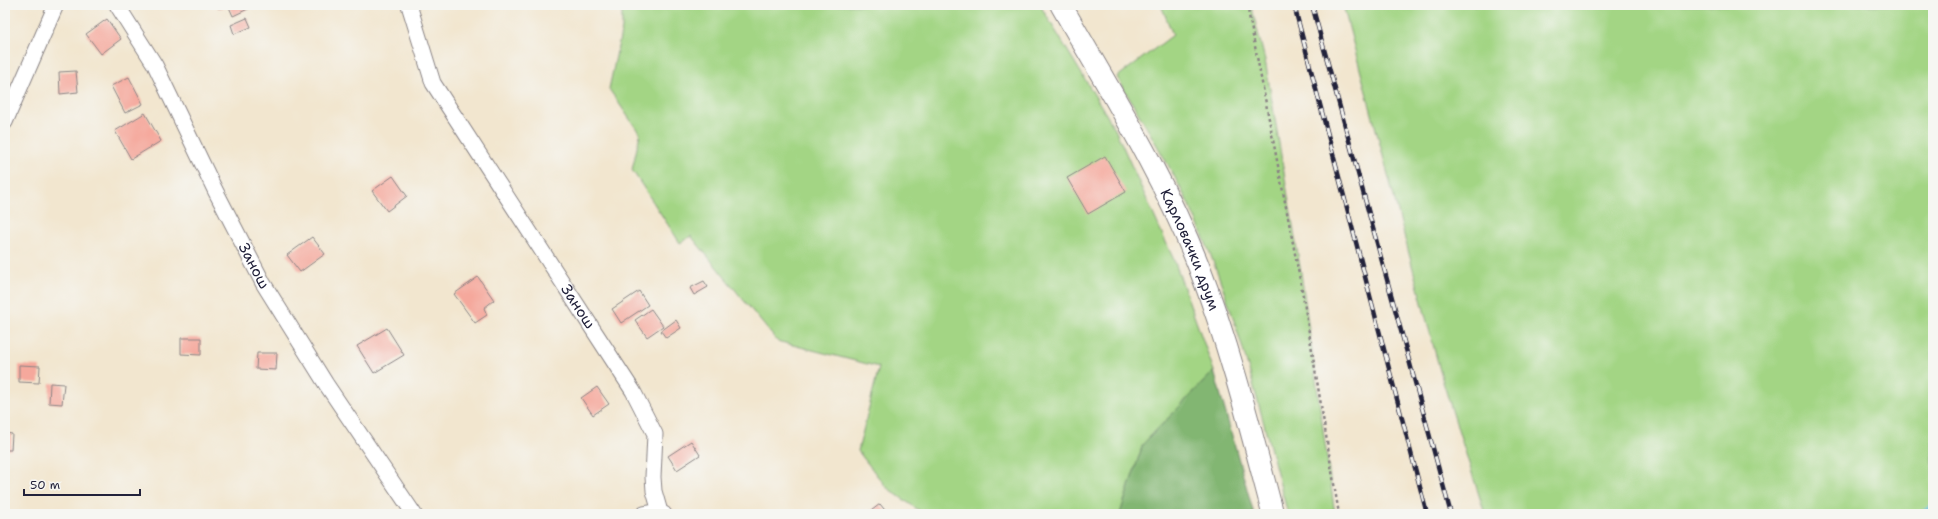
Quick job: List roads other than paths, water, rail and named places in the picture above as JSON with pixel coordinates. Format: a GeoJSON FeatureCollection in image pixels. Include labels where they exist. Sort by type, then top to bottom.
{"type":"FeatureCollection","features":[{"type":"Feature","properties":{"kind":"main road","name":"Карловачки друм"},"geometry":{"type":"LineString","coordinates":[[1061,5],[1148,158],[1199,266],[1228,352],[1272,514]]}},
{"type":"Feature","properties":{"kind":"street"},"geometry":{"type":"LineString","coordinates":[[5,122],[56,5]]}},
{"type":"Feature","properties":{"kind":"street","name":"Занош"},"geometry":{"type":"LineString","coordinates":[[117,5],[155,66],[215,190],[263,283],[326,384],[414,514]]}},
{"type":"Feature","properties":{"kind":"street","name":"Занош"},"geometry":{"type":"LineString","coordinates":[[409,5],[432,82],[633,390],[655,434],[653,477],[654,491],[662,513],[644,514]]}},
{"type":"Feature","properties":{"kind":"waterway"},"geometry":{"type":"LineString","coordinates":[[1920,514],[1933,507]]}},
{"type":"Feature","properties":{"kind":"railway"},"geometry":{"type":"LineString","coordinates":[[1294,5],[1427,514]]}},
{"type":"Feature","properties":{"kind":"railway"},"geometry":{"type":"LineString","coordinates":[[1312,5],[1451,514]]}}]}
